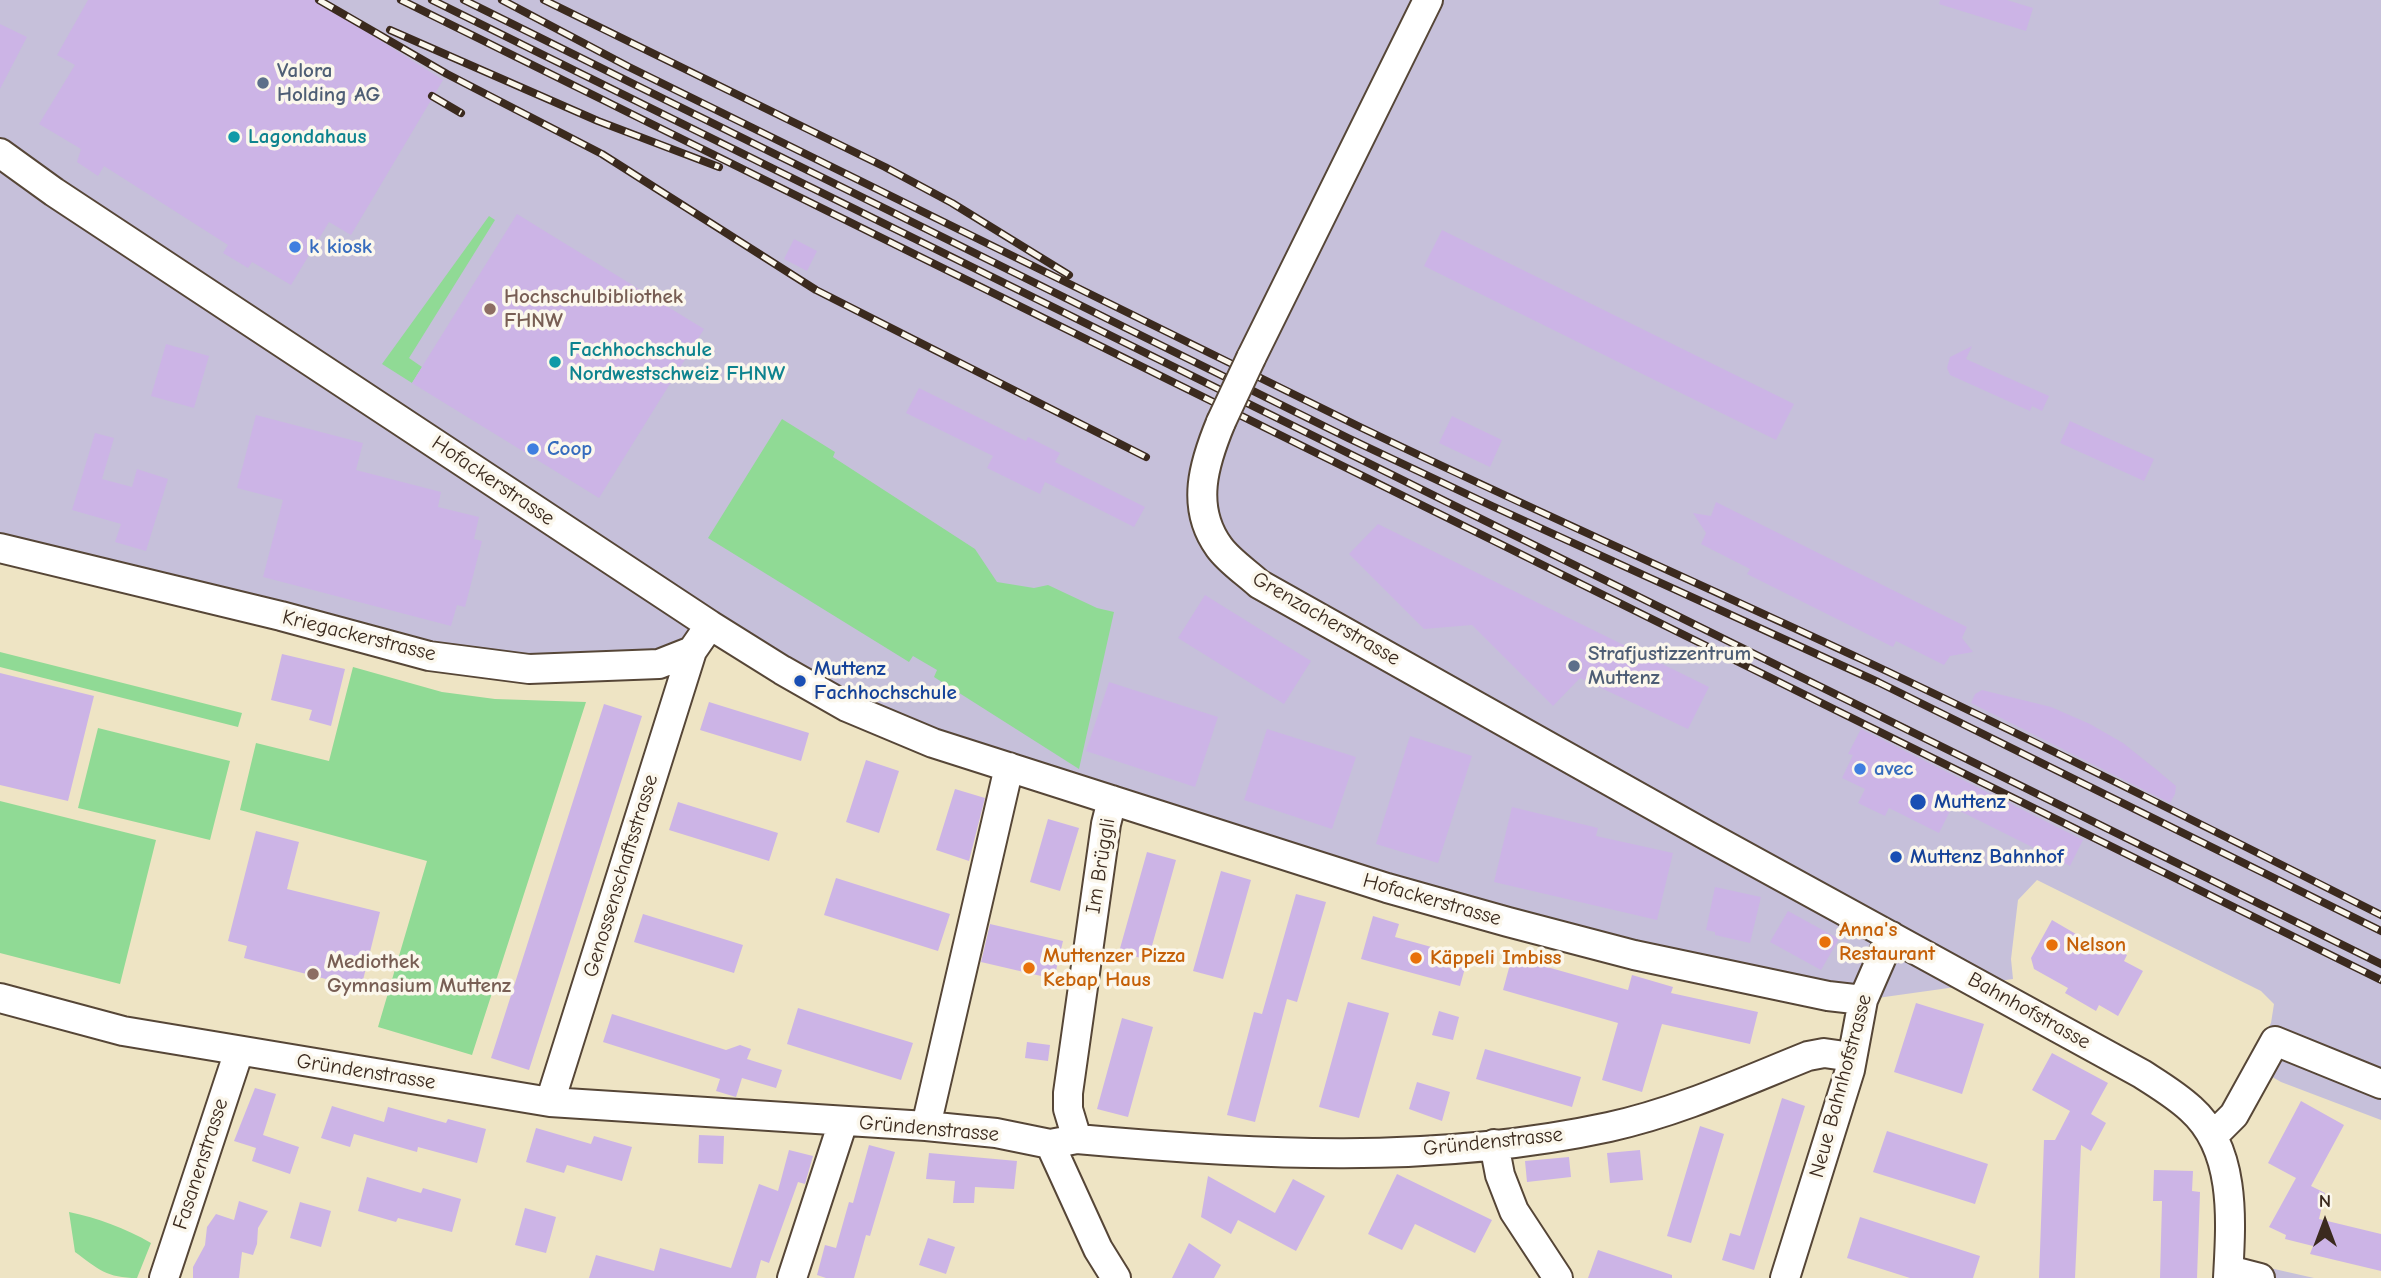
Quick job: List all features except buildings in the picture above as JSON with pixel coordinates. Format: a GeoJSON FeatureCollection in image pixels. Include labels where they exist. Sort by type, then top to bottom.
{"type":"FeatureCollection","features":[{"type":"Feature","properties":{"kind":"street","name":"Grenzacherstrasse"},"geometry":{"type":"LineString","coordinates":[[1429,0],[1221,422],[1208,454],[1202,481],[1202,506],[1220,549],[1259,584],[1706,835]]}},
{"type":"Feature","properties":{"kind":"street","name":"Hofackerstrasse"},"geometry":{"type":"LineString","coordinates":[[0,153],[54,192],[710,625],[819,692],[858,712],[933,743],[1387,888],[1634,955],[1828,996],[1863,1000]]}},
{"type":"Feature","properties":{"kind":"street","name":"Kriegackerstrasse"},"geometry":{"type":"LineString","coordinates":[[0,548],[281,616],[429,656],[529,669],[581,669],[659,664],[692,651]]}},
{"type":"Feature","properties":{"kind":"street"},"geometry":{"type":"LineString","coordinates":[[692,651],[710,625]]}},
{"type":"Feature","properties":{"kind":"street","name":"Genossenschaftsstrasse"},"geometry":{"type":"LineString","coordinates":[[550,1102],[692,651]]}},
{"type":"Feature","properties":{"kind":"street"},"geometry":{"type":"LineString","coordinates":[[926,1126],[1009,766]]}},
{"type":"Feature","properties":{"kind":"street","name":"Im Brüggli"},"geometry":{"type":"LineString","coordinates":[[1112,800],[1106,824],[1068,1093],[1064,1142],[1098,1249],[1116,1278]]}},
{"type":"Feature","properties":{"kind":"street","name":"Bahnhofstrasse"},"geometry":{"type":"LineString","coordinates":[[1706,835],[2142,1074],[2193,1110],[2213,1136],[2227,1181],[2230,1216],[2229,1274]]}},
{"type":"Feature","properties":{"kind":"street","name":"Neue Bahnhofstrasse"},"geometry":{"type":"LineString","coordinates":[[1785,1278],[1850,1070],[1863,1000],[1891,936]]}},
{"type":"Feature","properties":{"kind":"street","name":"Gründenstrasse"},"geometry":{"type":"LineString","coordinates":[[0,998],[123,1031],[550,1102],[926,1126],[1064,1142],[1325,1155],[1400,1152],[1555,1138],[1611,1127],[1660,1113],[1808,1056],[1824,1053],[1852,1057]]}},
{"type":"Feature","properties":{"kind":"street"},"geometry":{"type":"LineString","coordinates":[[2213,1136],[2234,1115],[2275,1041],[2381,1084]]}},
{"type":"Feature","properties":{"kind":"street","name":"Fasanenstrasse"},"geometry":{"type":"LineString","coordinates":[[163,1278],[239,1051]]}},
{"type":"Feature","properties":{"kind":"street"},"geometry":{"type":"LineString","coordinates":[[792,1278],[843,1122]]}},
{"type":"Feature","properties":{"kind":"street"},"geometry":{"type":"LineString","coordinates":[[1494,1144],[1500,1175],[1514,1211],[1558,1278]]}},
{"type":"Feature","properties":{"kind":"street"},"geometry":{"type":"LineString","coordinates":[[2229,1274],[2260,1278]]}},
{"type":"Feature","properties":{"kind":"shaded area"},"geometry":{"type":"Polygon","coordinates":[[[0,0],[2381,0],[2381,1120],[2281,1082],[2248,1063],[2271,1023],[2274,1004],[2261,991],[2037,880],[2018,900],[2011,959],[2013,979],[1863,1000],[1634,955],[933,743],[710,626],[692,651],[529,669],[0,548],[0,0]]]}},
{"type":"Feature","properties":{"kind":"shaded area"},"geometry":{"type":"Polygon","coordinates":[[[2239,1261],[2314,1278],[2239,1278],[2239,1261]]]}},
{"type":"Feature","properties":{"kind":"green space"},"geometry":{"type":"Polygon","coordinates":[[[489,216],[495,220],[409,358],[422,367],[412,383],[382,364],[489,216]]]}},
{"type":"Feature","properties":{"kind":"green space"},"geometry":{"type":"Polygon","coordinates":[[[782,419],[835,452],[833,457],[975,549],[997,582],[1034,588],[1048,585],[1097,608],[1114,612],[1079,769],[934,677],[937,670],[913,656],[909,662],[708,538],[782,419]]]}},
{"type":"Feature","properties":{"kind":"green space"},"geometry":{"type":"Polygon","coordinates":[[[0,652],[242,713],[238,727],[0,667],[0,652]]]}},
{"type":"Feature","properties":{"kind":"green space"},"geometry":{"type":"Polygon","coordinates":[[[353,667],[442,692],[495,699],[586,702],[472,1055],[378,1027],[427,861],[240,810],[256,743],[329,761],[353,667]]]}},
{"type":"Feature","properties":{"kind":"green space"},"geometry":{"type":"Polygon","coordinates":[[[98,728],[230,761],[210,840],[78,808],[98,728]]]}},
{"type":"Feature","properties":{"kind":"green space"},"geometry":{"type":"Polygon","coordinates":[[[0,801],[156,840],[120,984],[0,953],[0,801]]]}},
{"type":"Feature","properties":{"kind":"green space"},"geometry":{"type":"Polygon","coordinates":[[[69,1212],[111,1224],[151,1243],[137,1278],[103,1271],[75,1252],[69,1212]]]}},
{"type":"Feature","properties":{"kind":"railway"},"geometry":{"type":"LineString","coordinates":[[319,0],[447,74],[602,154],[816,290],[1146,457]]}},
{"type":"Feature","properties":{"kind":"railway"},"geometry":{"type":"LineString","coordinates":[[401,0],[2381,980]]}},
{"type":"Feature","properties":{"kind":"railway"},"geometry":{"type":"LineString","coordinates":[[432,0],[2381,964]]}},
{"type":"Feature","properties":{"kind":"railway"},"geometry":{"type":"LineString","coordinates":[[464,0],[1348,438],[1878,682],[2381,931]]}},
{"type":"Feature","properties":{"kind":"railway"},"geometry":{"type":"LineString","coordinates":[[502,0],[629,67],[1360,427],[1927,690],[2381,915]]}},
{"type":"Feature","properties":{"kind":"railway"},"geometry":{"type":"LineString","coordinates":[[544,0],[885,167],[952,203],[1069,275]]}},
{"type":"Feature","properties":{"kind":"railway"},"geometry":{"type":"LineString","coordinates":[[390,30],[598,121],[719,167]]}},
{"type":"Feature","properties":{"kind":"railway"},"geometry":{"type":"LineString","coordinates":[[432,96],[461,113]]}},
{"type":"Feature","properties":{"kind":"place","name":"Valora Holding AG"},"geometry":{"type":"Point","coordinates":[263,83]}},
{"type":"Feature","properties":{"kind":"place","name":"Lagondahaus"},"geometry":{"type":"Point","coordinates":[234,137]}},
{"type":"Feature","properties":{"kind":"place","name":"k kiosk"},"geometry":{"type":"Point","coordinates":[295,247]}},
{"type":"Feature","properties":{"kind":"place","name":"Hochschulbibliothek FHNW"},"geometry":{"type":"Point","coordinates":[490,309]}},
{"type":"Feature","properties":{"kind":"place","name":"Fachhochschule Nordwestschweiz FHNW"},"geometry":{"type":"Point","coordinates":[555,362]}},
{"type":"Feature","properties":{"kind":"place","name":"Coop"},"geometry":{"type":"Point","coordinates":[533,449]}},
{"type":"Feature","properties":{"kind":"place","name":"Strafjustizzentrum Muttenz"},"geometry":{"type":"Point","coordinates":[1574,666]}},
{"type":"Feature","properties":{"kind":"place","name":"Muttenz Fachhochschule"},"geometry":{"type":"Point","coordinates":[800,681]}},
{"type":"Feature","properties":{"kind":"place","name":"avec"},"geometry":{"type":"Point","coordinates":[1860,769]}},
{"type":"Feature","properties":{"kind":"place","name":"Muttenz"},"geometry":{"type":"Point","coordinates":[1918,802]}},
{"type":"Feature","properties":{"kind":"place","name":"Muttenz Bahnhof"},"geometry":{"type":"Point","coordinates":[1896,857]}},
{"type":"Feature","properties":{"kind":"place","name":"Anna's Restaurant"},"geometry":{"type":"Point","coordinates":[1825,942]}},
{"type":"Feature","properties":{"kind":"place","name":"Nelson"},"geometry":{"type":"Point","coordinates":[2052,945]}},
{"type":"Feature","properties":{"kind":"place","name":"Käppeli Imbiss"},"geometry":{"type":"Point","coordinates":[1416,958]}},
{"type":"Feature","properties":{"kind":"place","name":"Muttenzer Pizza Kebap Haus"},"geometry":{"type":"Point","coordinates":[1029,968]}},
{"type":"Feature","properties":{"kind":"place","name":"Mediothek Gymnasium Muttenz"},"geometry":{"type":"Point","coordinates":[313,974]}}]}
